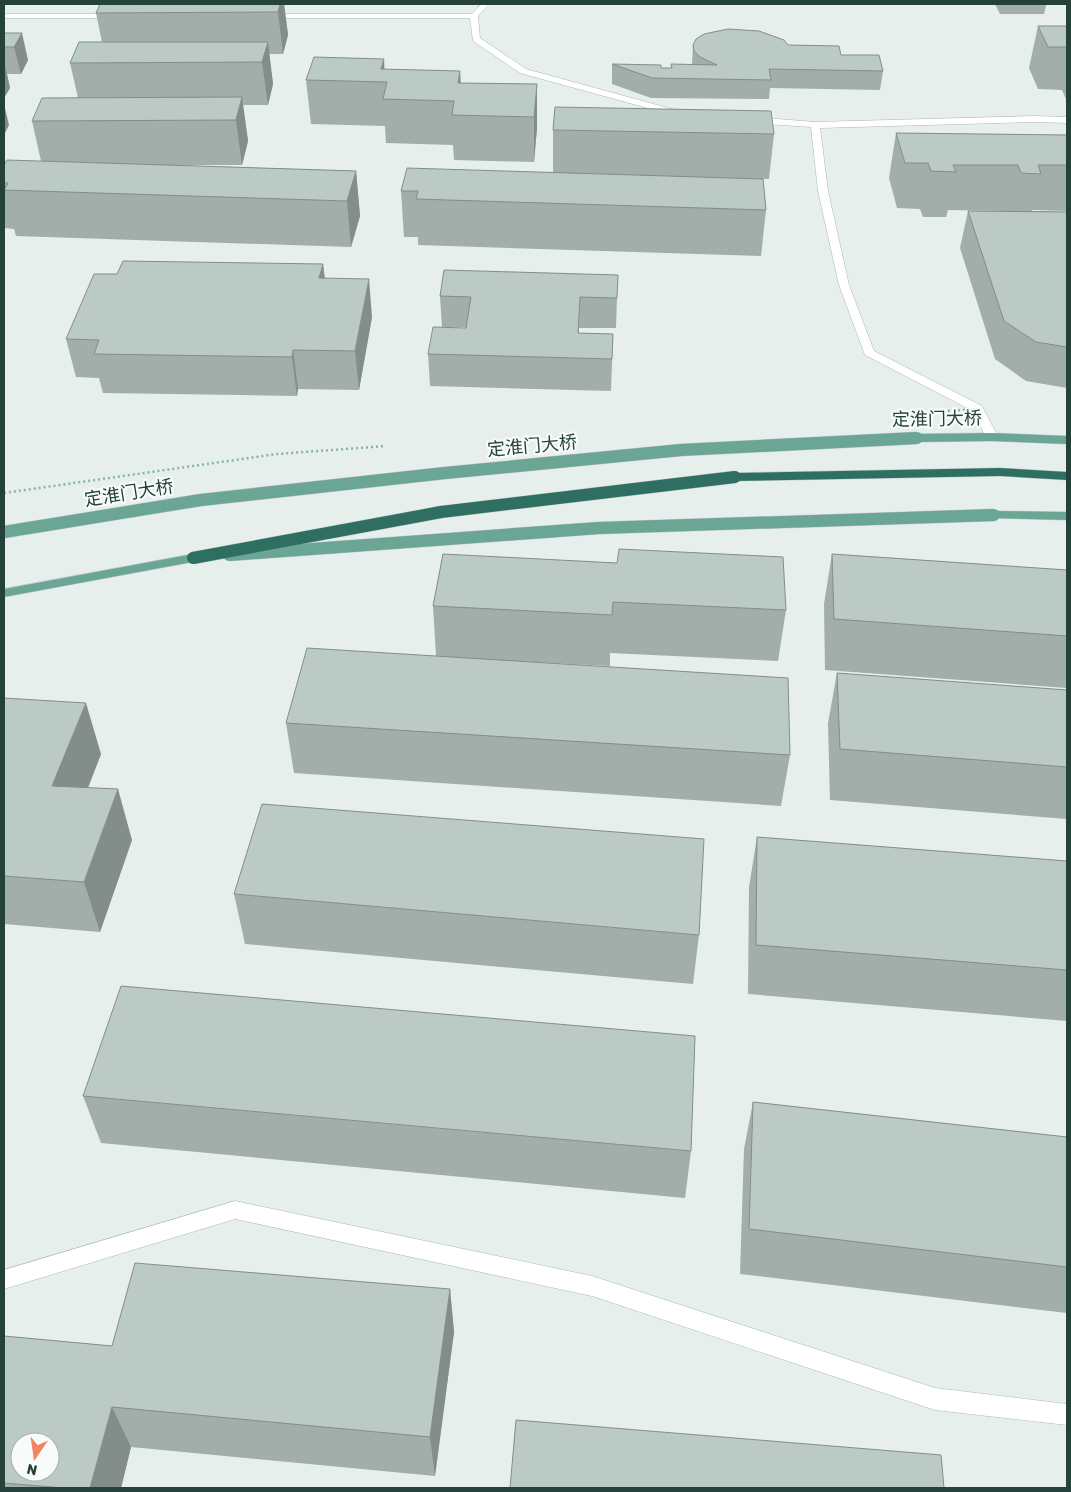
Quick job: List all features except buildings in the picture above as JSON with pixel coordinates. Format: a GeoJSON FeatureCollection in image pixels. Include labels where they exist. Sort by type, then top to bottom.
{"type":"FeatureCollection","features":[{"type":"Feature","properties":{"kind":"highway"},"geometry":{"type":"LineString","coordinates":[[193,558],[441,512],[735,477],[1000,472],[1067,476]]}},
{"type":"Feature","properties":{"kind":"main road","name":"定淮门大桥"},"geometry":{"type":"LineString","coordinates":[[4,532],[201,500],[445,473],[681,450],[917,438],[992,437],[1067,440]]}},
{"type":"Feature","properties":{"kind":"main road"},"geometry":{"type":"LineString","coordinates":[[4,593],[193,558],[599,528],[994,515],[1067,516]]}},
{"type":"Feature","properties":{"kind":"street"},"geometry":{"type":"LineString","coordinates":[[485,4],[474,16],[476,39],[522,71],[672,113],[691,114]]}},
{"type":"Feature","properties":{"kind":"street"},"geometry":{"type":"LineString","coordinates":[[4,16],[131,16]]}},
{"type":"Feature","properties":{"kind":"street"},"geometry":{"type":"LineString","coordinates":[[259,16],[474,16]]}},
{"type":"Feature","properties":{"kind":"street"},"geometry":{"type":"LineString","coordinates":[[739,119],[815,125],[1034,119],[1067,120]]}},
{"type":"Feature","properties":{"kind":"street"},"geometry":{"type":"LineString","coordinates":[[815,125],[823,191],[844,285],[869,353],[978,409],[992,437]]}},
{"type":"Feature","properties":{"kind":"street"},"geometry":{"type":"LineString","coordinates":[[4,1280],[235,1210],[592,1286],[934,1399],[1067,1415]]}}]}
